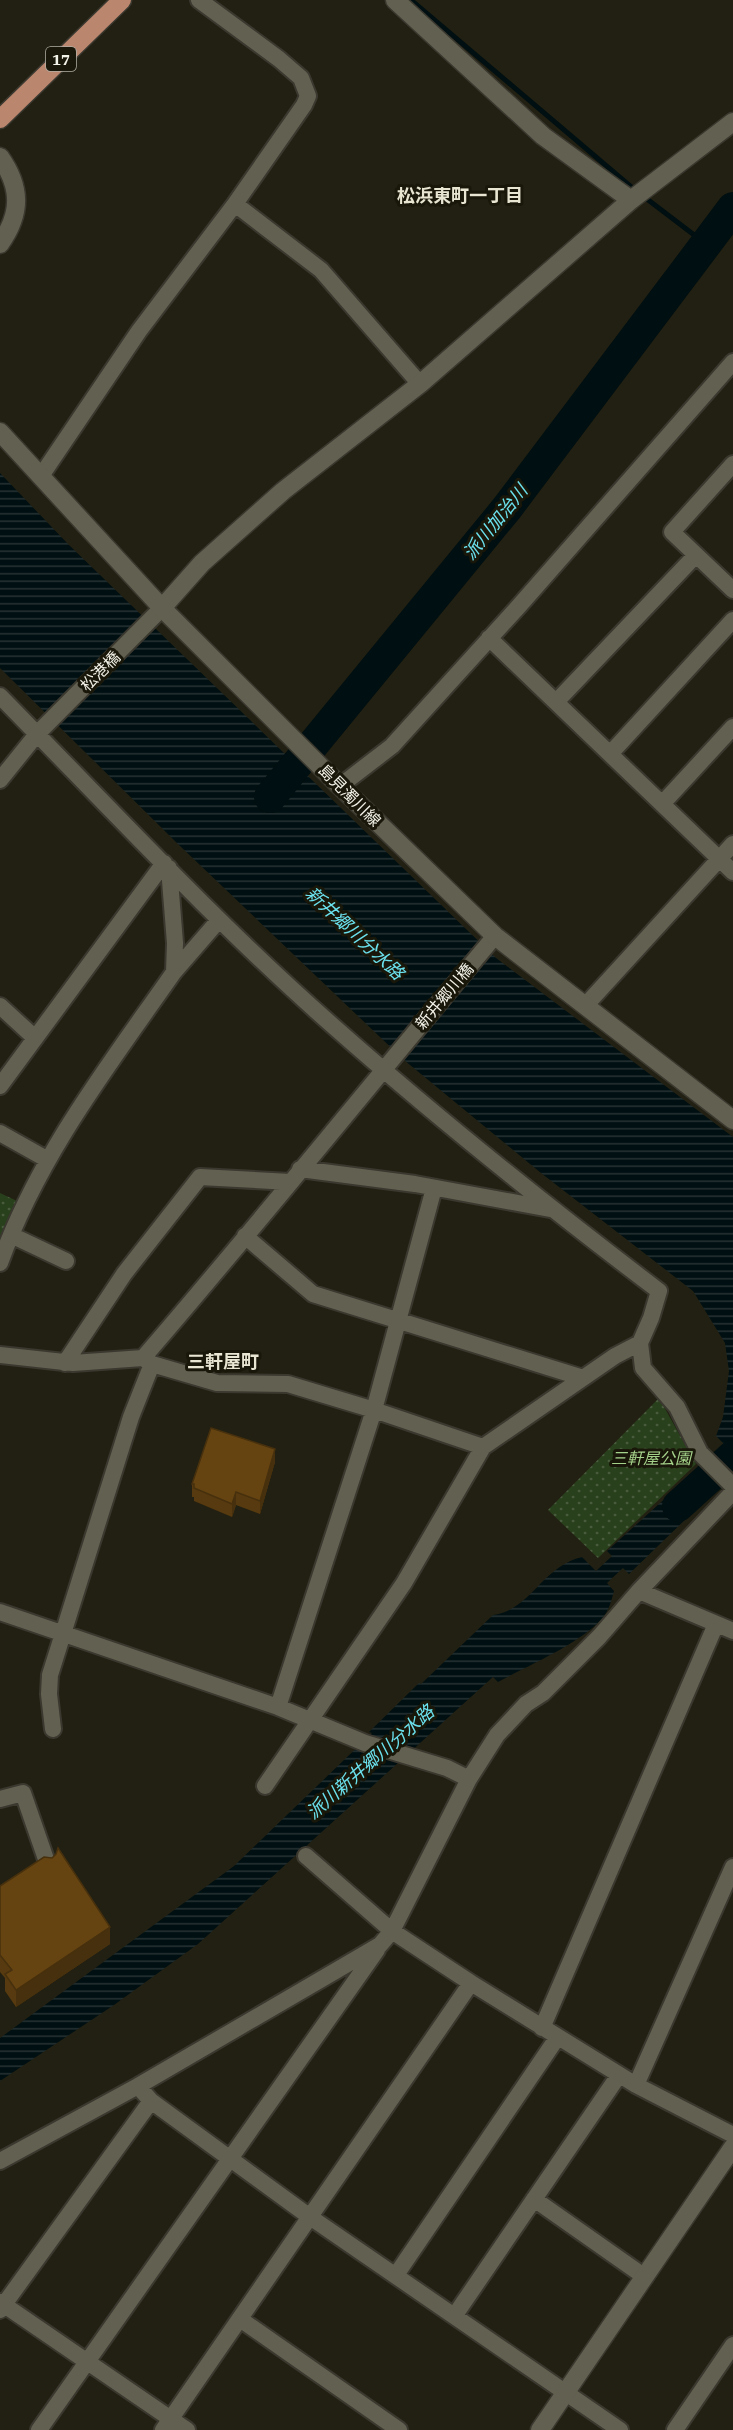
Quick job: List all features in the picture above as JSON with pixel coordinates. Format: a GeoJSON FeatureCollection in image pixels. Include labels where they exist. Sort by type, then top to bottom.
{"type":"FeatureCollection","features":[{"type":"Feature","properties":{"kind":"main road","name":"17"},"geometry":{"type":"LineString","coordinates":[[0,119],[122,0]]}},
{"type":"Feature","properties":{"kind":"street"},"geometry":{"type":"LineString","coordinates":[[41,476],[139,331],[235,204],[308,96],[301,78],[279,58],[200,0]]}},
{"type":"Feature","properties":{"kind":"street"},"geometry":{"type":"LineString","coordinates":[[395,0],[543,136],[630,200]]}},
{"type":"Feature","properties":{"kind":"street"},"geometry":{"type":"LineString","coordinates":[[162,608],[202,563],[283,491],[420,384],[630,200],[733,122]]}},
{"type":"Feature","properties":{"kind":"street"},"geometry":{"type":"LineString","coordinates":[[0,157],[10,171],[17,195],[12,222],[0,244]]}},
{"type":"Feature","properties":{"kind":"street"},"geometry":{"type":"LineString","coordinates":[[235,204],[321,270],[420,384]]}},
{"type":"Feature","properties":{"kind":"street"},"geometry":{"type":"LineString","coordinates":[[340,786],[392,746],[733,362]]}},
{"type":"Feature","properties":{"kind":"street","name":"島見濁川線"},"geometry":{"type":"LineString","coordinates":[[0,432],[162,608],[340,786],[495,936],[733,1120]]}},
{"type":"Feature","properties":{"kind":"street"},"geometry":{"type":"LineString","coordinates":[[733,464],[672,531],[733,590]]}},
{"type":"Feature","properties":{"kind":"street"},"geometry":{"type":"LineString","coordinates":[[556,702],[696,555]]}},
{"type":"Feature","properties":{"kind":"street","name":"松港橋"},"geometry":{"type":"LineString","coordinates":[[0,780],[38,734],[162,608]]}},
{"type":"Feature","properties":{"kind":"street"},"geometry":{"type":"LineString","coordinates":[[610,754],[733,620]]}},
{"type":"Feature","properties":{"kind":"street"},"geometry":{"type":"LineString","coordinates":[[489,638],[733,872]]}},
{"type":"Feature","properties":{"kind":"street"},"geometry":{"type":"LineString","coordinates":[[0,696],[219,920],[331,1025],[388,1062],[551,1209],[659,1291],[640,1343],[643,1368],[677,1407],[700,1453],[733,1486]]}},
{"type":"Feature","properties":{"kind":"street"},"geometry":{"type":"LineString","coordinates":[[662,804],[733,727]]}},
{"type":"Feature","properties":{"kind":"street"},"geometry":{"type":"LineString","coordinates":[[585,1006],[733,844]]}},
{"type":"Feature","properties":{"kind":"street"},"geometry":{"type":"LineString","coordinates":[[166,866],[175,943],[174,972]]}},
{"type":"Feature","properties":{"kind":"street"},"geometry":{"type":"LineString","coordinates":[[0,1086],[166,866]]}},
{"type":"Feature","properties":{"kind":"street"},"geometry":{"type":"LineString","coordinates":[[0,1263],[31,1189],[70,1121],[174,972],[219,920]]}},
{"type":"Feature","properties":{"kind":"street","name":"新井郷川橋"},"geometry":{"type":"LineString","coordinates":[[53,1729],[49,1694],[51,1675],[148,1361],[245,1236],[495,936]]}},
{"type":"Feature","properties":{"kind":"street"},"geometry":{"type":"LineString","coordinates":[[0,1006],[35,1038]]}},
{"type":"Feature","properties":{"kind":"street"},"geometry":{"type":"LineString","coordinates":[[0,1133],[48,1160]]}},
{"type":"Feature","properties":{"kind":"street"},"geometry":{"type":"LineString","coordinates":[[65,1363],[124,1274],[200,1177],[295,1175],[434,1188],[551,1209]]}},
{"type":"Feature","properties":{"kind":"street"},"geometry":{"type":"LineString","coordinates":[[278,1707],[374,1410],[434,1188]]}},
{"type":"Feature","properties":{"kind":"street"},"geometry":{"type":"LineString","coordinates":[[11,1235],[66,1261]]}},
{"type":"Feature","properties":{"kind":"street"},"geometry":{"type":"LineString","coordinates":[[245,1236],[313,1294],[583,1378]]}},
{"type":"Feature","properties":{"kind":"street"},"geometry":{"type":"LineString","coordinates":[[265,1786],[404,1583],[483,1447],[615,1356],[640,1343]]}},
{"type":"Feature","properties":{"kind":"street"},"geometry":{"type":"LineString","coordinates":[[0,1355],[65,1363],[148,1361],[217,1383],[288,1384],[483,1447]]}},
{"type":"Feature","properties":{"kind":"street"},"geometry":{"type":"LineString","coordinates":[[39,2430],[229,2158],[392,1931],[469,1779],[496,1735],[526,1704],[543,1694],[599,1637],[639,1591],[733,1492]]}},
{"type":"Feature","properties":{"kind":"street"},"geometry":{"type":"LineString","coordinates":[[639,1591],[733,1631]]}},
{"type":"Feature","properties":{"kind":"street"},"geometry":{"type":"LineString","coordinates":[[0,1612],[278,1707],[365,1743],[447,1768],[469,1779]]}},
{"type":"Feature","properties":{"kind":"street"},"geometry":{"type":"LineString","coordinates":[[542,2028],[716,1624]]}},
{"type":"Feature","properties":{"kind":"street"},"geometry":{"type":"LineString","coordinates":[[0,1799],[23,1793],[48,1865]]}},
{"type":"Feature","properties":{"kind":"street"},"geometry":{"type":"LineString","coordinates":[[306,1856],[392,1931],[471,1983],[636,2085],[733,2135]]}},
{"type":"Feature","properties":{"kind":"street"},"geometry":{"type":"LineString","coordinates":[[636,2085],[733,1867]]}},
{"type":"Feature","properties":{"kind":"street"},"geometry":{"type":"LineString","coordinates":[[0,2161],[138,2086],[381,1945]]}},
{"type":"Feature","properties":{"kind":"street"},"geometry":{"type":"LineString","coordinates":[[167,2424],[471,1983]]}},
{"type":"Feature","properties":{"kind":"street"},"geometry":{"type":"LineString","coordinates":[[396,2275],[557,2038]]}},
{"type":"Feature","properties":{"kind":"street"},"geometry":{"type":"LineString","coordinates":[[455,2315],[619,2075]]}},
{"type":"Feature","properties":{"kind":"street"},"geometry":{"type":"LineString","coordinates":[[138,2086],[151,2101],[310,2217],[620,2430]]}},
{"type":"Feature","properties":{"kind":"street"},"geometry":{"type":"LineString","coordinates":[[151,2101],[1,2305],[88,2362],[167,2424],[187,2430]]}},
{"type":"Feature","properties":{"kind":"street"},"geometry":{"type":"LineString","coordinates":[[540,2430],[733,2147]]}},
{"type":"Feature","properties":{"kind":"street"},"geometry":{"type":"LineString","coordinates":[[534,2199],[645,2277]]}},
{"type":"Feature","properties":{"kind":"street"},"geometry":{"type":"LineString","coordinates":[[240,2319],[399,2430]]}},
{"type":"Feature","properties":{"kind":"street"},"geometry":{"type":"LineString","coordinates":[[675,2430],[733,2345]]}},
{"type":"Feature","properties":{"kind":"green space"},"geometry":{"type":"Polygon","coordinates":[[[0,1193],[17,1201],[0,1243],[0,1193]]]}},
{"type":"Feature","properties":{"kind":"green space","name":"三軒屋公園"},"geometry":{"type":"Polygon","coordinates":[[[659,1398],[696,1464],[598,1558],[548,1510],[659,1398]]]}},
{"type":"Feature","properties":{"kind":"water","name":"新井郷川分水路"},"geometry":{"type":"Polygon","coordinates":[[[0,473],[69,545],[496,958],[733,1137],[733,1453],[716,1436],[723,1417],[729,1371],[725,1343],[693,1291],[541,1173],[404,1060],[179,845],[0,668],[0,473]]]}},
{"type":"Feature","properties":{"kind":"water"},"geometry":{"type":"Polygon","coordinates":[[[701,1466],[720,1486],[629,1574],[623,1568],[607,1583],[614,1591],[607,1611],[598,1623],[572,1642],[498,1682],[493,1677],[198,1944],[114,2005],[0,2081],[0,2038],[234,1866],[372,1733],[369,1732],[419,1683],[421,1684],[493,1615],[517,1605],[546,1578],[568,1562],[582,1557],[596,1571],[612,1556],[607,1551],[701,1466]]]}},
{"type":"Feature","properties":{"kind":"building"},"geometry":{"type":"Polygon","coordinates":[[[211,1428],[275,1449],[260,1501],[236,1492],[232,1504],[194,1488],[192,1484],[211,1428]]]}},
{"type":"Feature","properties":{"kind":"building"},"geometry":{"type":"Polygon","coordinates":[[[58,1848],[110,1927],[16,1990],[5,1974],[12,1970],[0,1955],[0,1886],[44,1857],[52,1858],[58,1848]]]}},
{"type":"Feature","properties":{"kind":"waterway"},"geometry":{"type":"LineString","coordinates":[[411,0],[636,191]]}},
{"type":"Feature","properties":{"kind":"waterway"},"geometry":{"type":"LineString","coordinates":[[643,196],[706,244]]}},
{"type":"Feature","properties":{"kind":"waterway","name":"派川加治川"},"geometry":{"type":"LineString","coordinates":[[270,797],[507,508],[733,208]]}},
{"type":"Feature","properties":{"kind":"waterway","name":"派川新井郷川分水路"},"geometry":{"type":"LineString","coordinates":[[678,1506],[733,1456]]}},
{"type":"Feature","properties":{"kind":"district","name":"松浜東町一丁目"},"geometry":{"type":"Point","coordinates":[460,195]}},
{"type":"Feature","properties":{"kind":"district","name":"三軒屋町"},"geometry":{"type":"Point","coordinates":[223,1361]}}]}
